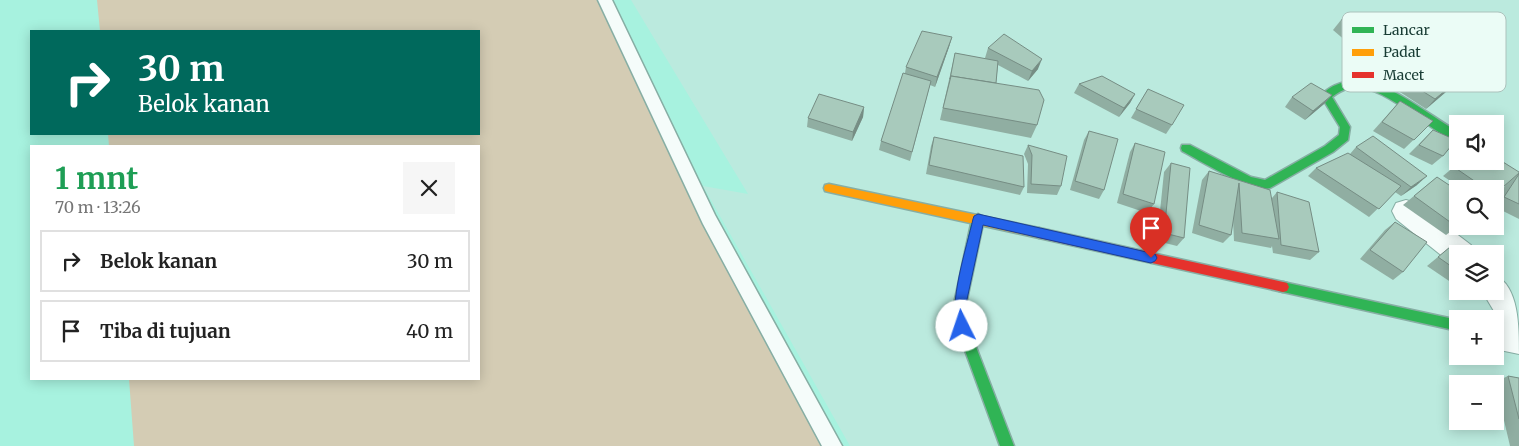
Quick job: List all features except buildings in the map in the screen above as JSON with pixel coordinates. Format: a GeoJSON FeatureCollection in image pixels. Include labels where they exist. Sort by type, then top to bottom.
{"type":"FeatureCollection","features":[{"type":"Feature","properties":{"kind":"street"},"geometry":{"type":"LineString","coordinates":[[1186,148],[1250,181],[1266,185],[1329,149],[1344,137],[1345,127],[1326,96],[1336,87],[1342,86]]}},
{"type":"Feature","properties":{"kind":"street"},"geometry":{"type":"LineString","coordinates":[[1387,92],[1449,132]]}},
{"type":"Feature","properties":{"kind":"street"},"geometry":{"type":"LineString","coordinates":[[829,188],[978,219],[1449,324]]}},
{"type":"Feature","properties":{"kind":"street"},"geometry":{"type":"LineString","coordinates":[[1406,211],[1449,245]]}},
{"type":"Feature","properties":{"kind":"street"},"geometry":{"type":"LineString","coordinates":[[978,219],[960,304],[962,326],[1007,446]]}},
{"type":"Feature","properties":{"kind":"street"},"geometry":{"type":"LineString","coordinates":[[1503,300],[1519,324]]}},
{"type":"Feature","properties":{"kind":"street"},"geometry":{"type":"LineString","coordinates":[[1504,336],[1519,340]]}},
{"type":"Feature","properties":{"kind":"lane"},"geometry":{"type":"LineString","coordinates":[[605,0],[709,219],[832,446]]}},
{"type":"Feature","properties":{"kind":"shaded area"},"geometry":{"type":"Polygon","coordinates":[[[0,0],[631,0],[748,194],[703,186],[850,446],[0,446],[0,0]]]}},
{"type":"Feature","properties":{"kind":"shaded area"},"geometry":{"type":"Polygon","coordinates":[[[97,0],[600,0],[841,446],[134,446],[129,380],[480,380],[480,145],[109,145],[108,135],[480,135],[480,30],[100,30],[97,0]]]}},
{"type":"Feature","properties":{"kind":"traffic: fast"},"geometry":{"type":"LineString","coordinates":[[1186,148],[1249,181],[1266,185],[1329,149],[1344,137],[1345,127],[1326,96],[1342,86]]}},
{"type":"Feature","properties":{"kind":"traffic: fast"},"geometry":{"type":"LineString","coordinates":[[1385,92],[1449,132]]}},
{"type":"Feature","properties":{"kind":"traffic: fast"},"geometry":{"type":"LineString","coordinates":[[978,219],[960,304],[962,326],[1007,446]]}},
{"type":"Feature","properties":{"kind":"traffic: fast"},"geometry":{"type":"LineString","coordinates":[[1283,287],[1449,324]]}},
{"type":"Feature","properties":{"kind":"traffic: slow"},"geometry":{"type":"LineString","coordinates":[[829,188],[1039,233]]}},
{"type":"Feature","properties":{"kind":"traffic: jam"},"geometry":{"type":"LineString","coordinates":[[1039,233],[1283,287]]}},
{"type":"Feature","properties":{"kind":"route"},"geometry":{"type":"LineString","coordinates":[[962,326],[960,304],[978,219],[1151,258]]}}]}
